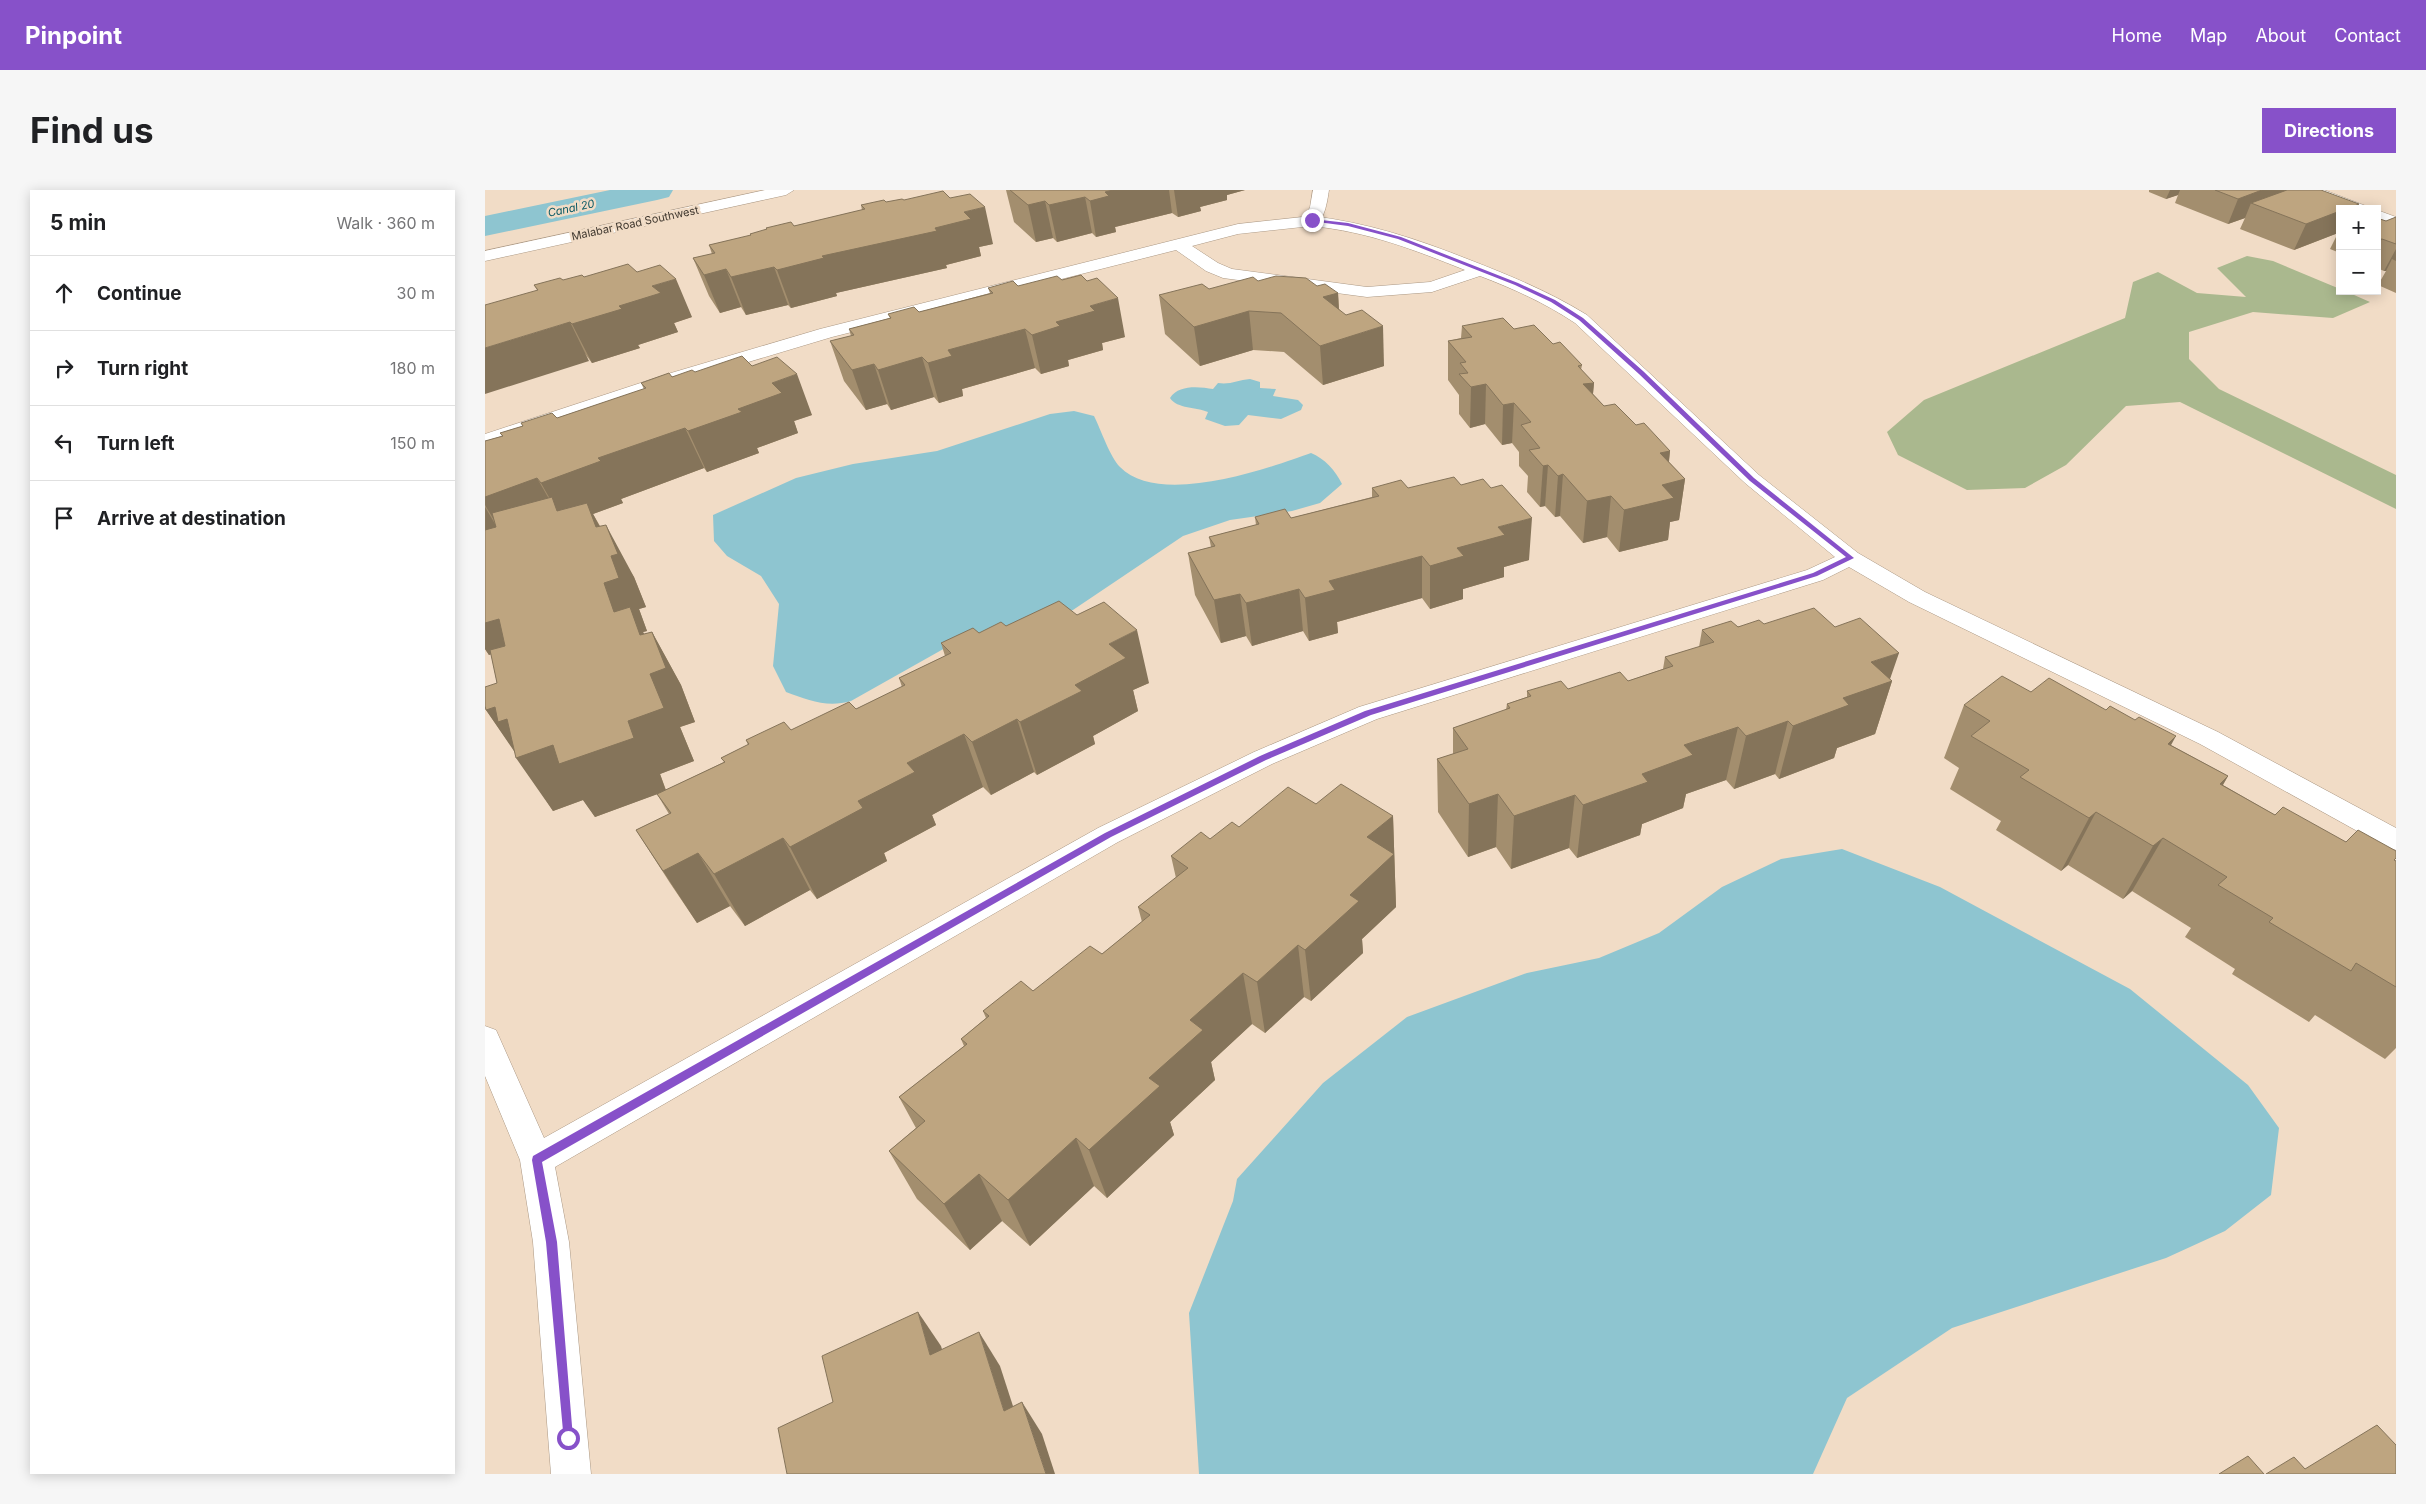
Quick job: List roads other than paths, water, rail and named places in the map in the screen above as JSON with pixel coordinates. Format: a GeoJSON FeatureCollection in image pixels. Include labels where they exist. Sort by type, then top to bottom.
{"type":"FeatureCollection","features":[{"type":"Feature","properties":{"kind":"main road","name":"Malabar Road Southwest"},"geometry":{"type":"LineString","coordinates":[[485,256],[785,190]]}},
{"type":"Feature","properties":{"kind":"main road"},"geometry":{"type":"LineString","coordinates":[[1312,220],[1318,207],[1321,190]]}},
{"type":"Feature","properties":{"kind":"main road"},"geometry":{"type":"LineString","coordinates":[[2310,190],[2349,205]]}},
{"type":"Feature","properties":{"kind":"main road"},"geometry":{"type":"LineString","coordinates":[[2381,216],[2396,222]]}},
{"type":"Feature","properties":{"kind":"main road"},"geometry":{"type":"LineString","coordinates":[[485,441],[678,377],[825,333],[1238,229],[1312,220],[1348,225],[1399,238],[1553,301],[1581,319],[1641,373],[1752,479],[1850,558],[1917,597],[2209,738],[2396,840]]}},
{"type":"Feature","properties":{"kind":"main road"},"geometry":{"type":"LineString","coordinates":[[1179,244],[1212,267],[1229,274],[1367,292],[1432,287],[1480,270]]}},
{"type":"Feature","properties":{"kind":"main road"},"geometry":{"type":"LineString","coordinates":[[537,1160],[1108,835],[1263,758],[1368,713],[1815,575],[1850,558]]}},
{"type":"Feature","properties":{"kind":"main road"},"geometry":{"type":"LineString","coordinates":[[485,1039],[537,1160],[551,1242],[571,1474]]}},
{"type":"Feature","properties":{"kind":"water"},"geometry":{"type":"Polygon","coordinates":[[[1250,379],[1260,382],[1260,388],[1276,389],[1273,396],[1298,400],[1303,405],[1301,410],[1281,419],[1248,415],[1239,425],[1225,426],[1205,419],[1208,412],[1182,406],[1173,402],[1170,398],[1184,388],[1213,389],[1218,383],[1250,379]]]}},
{"type":"Feature","properties":{"kind":"water"},"geometry":{"type":"Polygon","coordinates":[[[1074,411],[1094,416],[1116,463],[1138,479],[1160,484],[1214,481],[1268,468],[1311,453],[1329,466],[1342,484],[1320,503],[1292,511],[1230,520],[1183,536],[1064,616],[954,643],[851,701],[834,704],[826,703],[786,692],[773,666],[779,604],[761,576],[727,556],[714,541],[713,515],[796,478],[853,464],[937,451],[1050,414],[1074,411]]]}},
{"type":"Feature","properties":{"kind":"water"},"geometry":{"type":"Polygon","coordinates":[[[1842,849],[1940,887],[2130,989],[2248,1085],[2279,1128],[2271,1195],[2225,1231],[2166,1258],[1952,1328],[1847,1398],[1813,1474],[1199,1474],[1189,1313],[1233,1201],[1237,1179],[1323,1083],[1407,1017],[1527,973],[1599,958],[1659,933],[1722,887],[1781,859],[1842,849]]]}},
{"type":"Feature","properties":{"kind":"waterway","name":"Canal 20"},"geometry":{"type":"LineString","coordinates":[[485,226],[657,190]]}}]}
